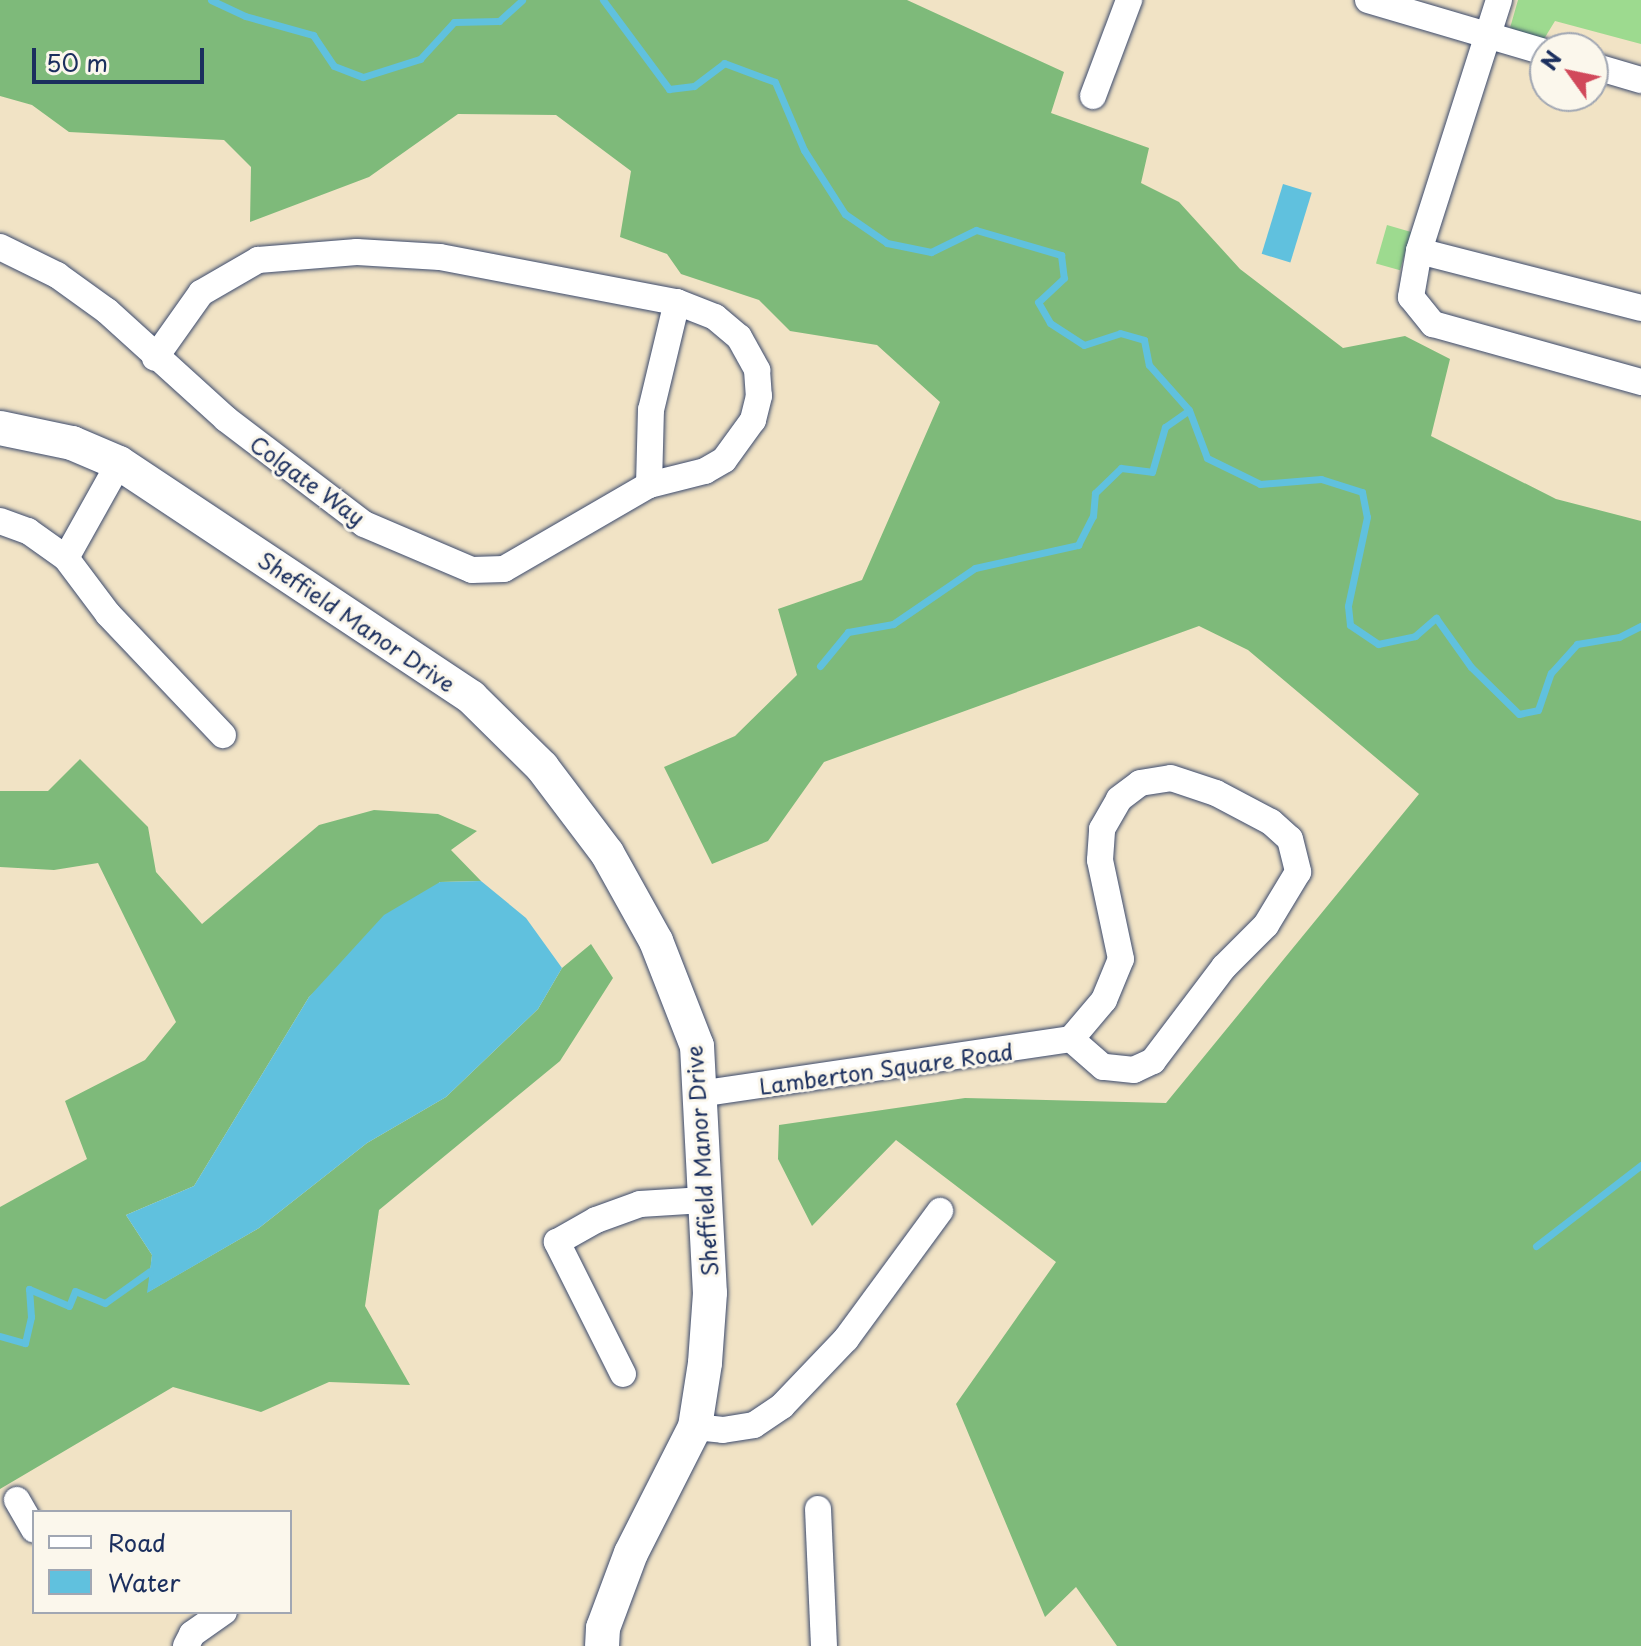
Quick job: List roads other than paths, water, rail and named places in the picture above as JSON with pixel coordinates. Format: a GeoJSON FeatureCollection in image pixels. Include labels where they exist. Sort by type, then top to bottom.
{"type":"FeatureCollection","features":[{"type":"Feature","properties":{"kind":"street"},"geometry":{"type":"LineString","coordinates":[[1093,96],[1129,0]]}},
{"type":"Feature","properties":{"kind":"street"},"geometry":{"type":"LineString","coordinates":[[1368,0],[1529,47]]}},
{"type":"Feature","properties":{"kind":"street"},"geometry":{"type":"LineString","coordinates":[[1499,0],[1419,251],[1411,297],[1433,324],[1641,382]]}},
{"type":"Feature","properties":{"kind":"street"},"geometry":{"type":"LineString","coordinates":[[1609,71],[1641,80]]}},
{"type":"Feature","properties":{"kind":"street","name":"Colgate Way"},"geometry":{"type":"LineString","coordinates":[[0,247],[57,275],[107,311],[155,358],[226,419],[364,524],[472,570],[504,569],[649,485],[705,471],[724,460],[747,432],[759,396],[757,370],[739,337],[715,317],[677,302],[440,257],[357,252],[258,260],[201,293],[155,358]]}},
{"type":"Feature","properties":{"kind":"street"},"geometry":{"type":"LineString","coordinates":[[1419,251],[1641,308]]}},
{"type":"Feature","properties":{"kind":"street"},"geometry":{"type":"LineString","coordinates":[[649,485],[651,410],[677,302]]}},
{"type":"Feature","properties":{"kind":"street","name":"Sheffield Manor Drive"},"geometry":{"type":"LineString","coordinates":[[0,428],[72,443],[119,463],[471,697],[542,767],[607,853],[656,941],[697,1046],[710,1293],[695,1427],[631,1553],[603,1628],[602,1646]]}},
{"type":"Feature","properties":{"kind":"street"},"geometry":{"type":"LineString","coordinates":[[66,558],[119,463]]}},
{"type":"Feature","properties":{"kind":"street"},"geometry":{"type":"LineString","coordinates":[[0,521],[28,531],[66,558],[108,614],[223,735]]}},
{"type":"Feature","properties":{"kind":"street"},"geometry":{"type":"LineString","coordinates":[[1171,778],[1216,793],[1271,822],[1290,839],[1298,872],[1266,925],[1224,967],[1153,1061],[1134,1070],[1103,1067],[1071,1039],[1104,1000],[1121,959],[1100,860],[1102,829],[1119,799],[1140,783],[1171,778]]}},
{"type":"Feature","properties":{"kind":"street","name":"Lamberton Square Road"},"geometry":{"type":"LineString","coordinates":[[699,1094],[1071,1039]]}},
{"type":"Feature","properties":{"kind":"street"},"geometry":{"type":"LineString","coordinates":[[623,1374],[557,1242],[596,1220],[640,1204],[704,1200]]}},
{"type":"Feature","properties":{"kind":"street"},"geometry":{"type":"LineString","coordinates":[[695,1427],[723,1430],[754,1425],[782,1406],[846,1339],[940,1211]]}},
{"type":"Feature","properties":{"kind":"street"},"geometry":{"type":"LineString","coordinates":[[17,1500],[32,1526]]}},
{"type":"Feature","properties":{"kind":"street"},"geometry":{"type":"LineString","coordinates":[[818,1509],[824,1646]]}},
{"type":"Feature","properties":{"kind":"street"},"geometry":{"type":"LineString","coordinates":[[186,1646],[192,1634],[221,1614]]}},
{"type":"Feature","properties":{"kind":"water"},"geometry":{"type":"Polygon","coordinates":[[[1283,184],[1312,193],[1290,263],[1262,254],[1283,184]]]}},
{"type":"Feature","properties":{"kind":"water"},"geometry":{"type":"Polygon","coordinates":[[[481,881],[526,918],[562,968],[538,1009],[446,1097],[367,1143],[259,1228],[147,1293],[152,1255],[126,1215],[194,1186],[309,997],[384,915],[440,882],[481,881]]]}},
{"type":"Feature","properties":{"kind":"waterway"},"geometry":{"type":"LineString","coordinates":[[211,0],[245,16],[313,35],[334,66],[363,77],[420,59],[454,22],[499,21],[522,0]]}},
{"type":"Feature","properties":{"kind":"waterway"},"geometry":{"type":"LineString","coordinates":[[603,0],[669,89],[694,86],[724,63],[775,82],[804,150],[845,214],[887,243],[931,252],[976,230],[1061,255],[1064,278],[1038,302],[1050,323],[1084,345],[1120,333],[1144,340],[1149,365],[1189,410],[1207,458],[1260,484],[1321,479],[1362,492],[1367,517],[1348,606],[1350,625],[1378,644],[1415,636],[1436,618],[1471,667],[1519,714],[1538,710],[1551,673],[1577,644],[1619,637],[1641,626]]}},
{"type":"Feature","properties":{"kind":"waterway"},"geometry":{"type":"LineString","coordinates":[[820,666],[848,632],[893,624],[975,568],[1078,545],[1093,516],[1095,493],[1121,468],[1152,472],[1165,427],[1189,410]]}},
{"type":"Feature","properties":{"kind":"waterway"},"geometry":{"type":"LineString","coordinates":[[1536,1246],[1641,1165]]}},
{"type":"Feature","properties":{"kind":"waterway"},"geometry":{"type":"LineString","coordinates":[[0,1336],[25,1343],[31,1317],[29,1289],[69,1306],[75,1291],[105,1303],[150,1271]]}}]}
